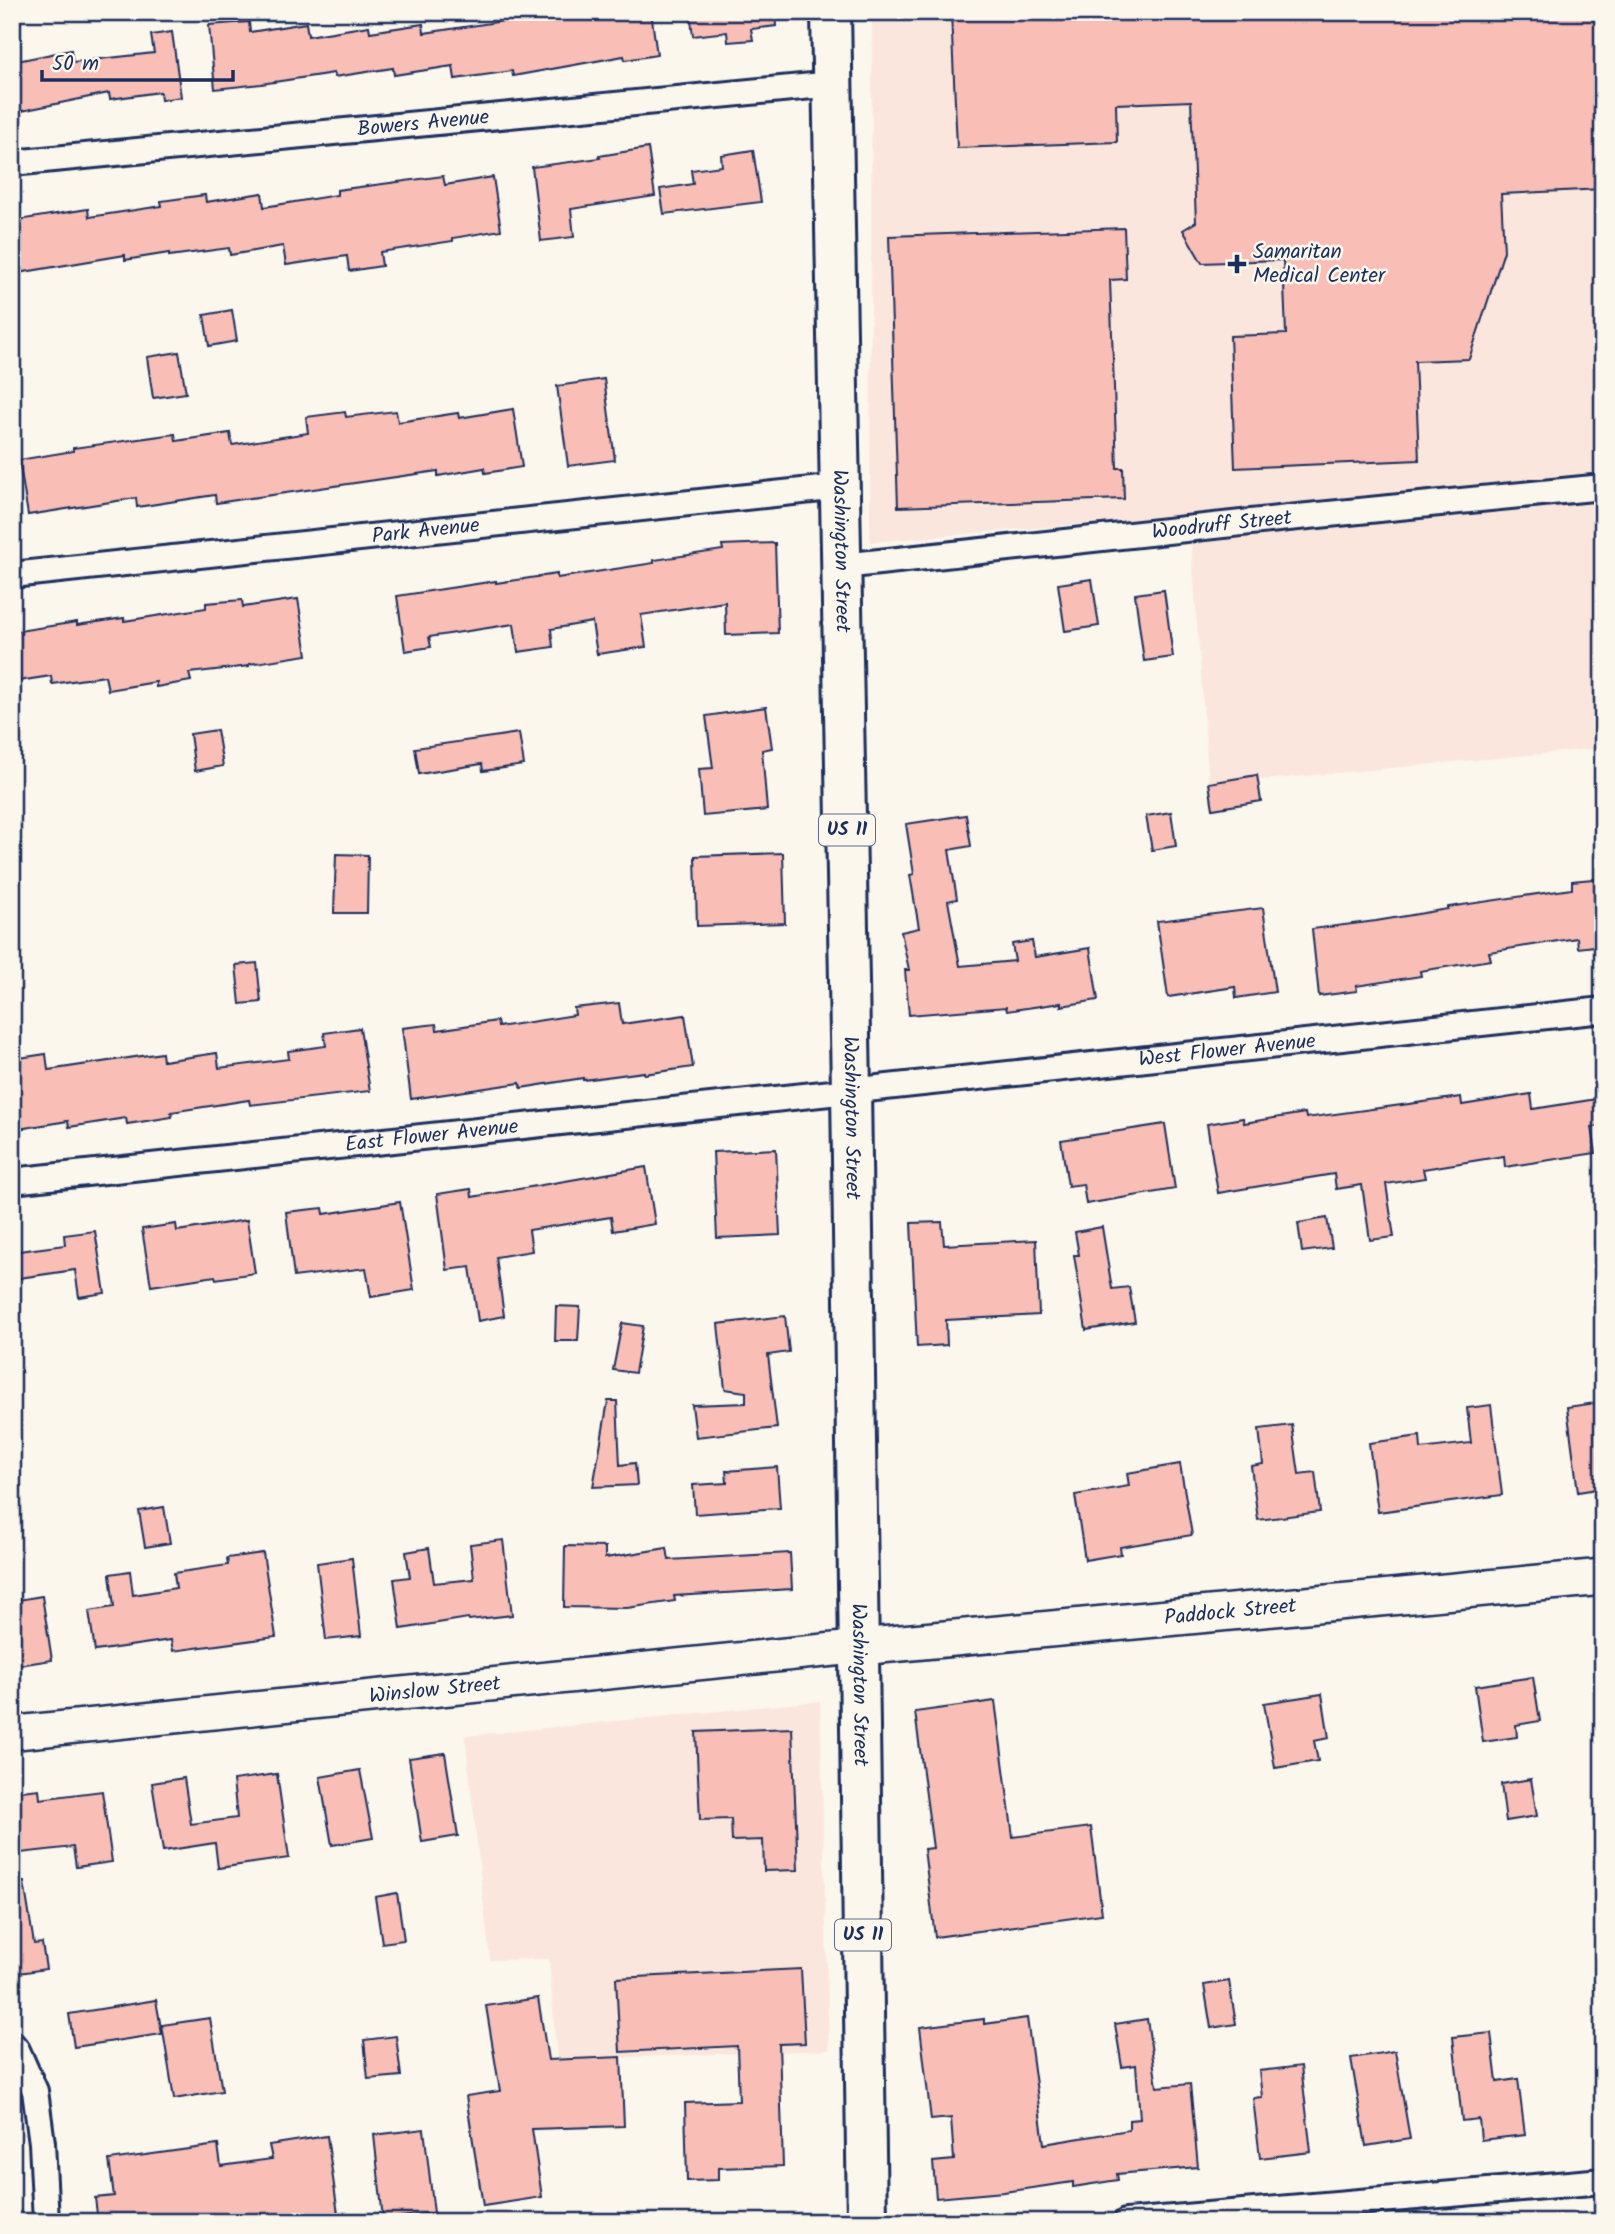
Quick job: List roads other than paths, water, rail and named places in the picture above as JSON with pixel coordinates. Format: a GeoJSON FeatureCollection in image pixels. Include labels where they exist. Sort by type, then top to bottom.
{"type":"FeatureCollection","features":[{"type":"Feature","properties":{"kind":"main road","name":"Washington Street"},"geometry":{"type":"LineString","coordinates":[[831,12],[851,1090],[867,2222]]}},
{"type":"Feature","properties":{"kind":"main road","name":"Paddock Street"},"geometry":{"type":"LineString","coordinates":[[859,1647],[1603,1577]]}},
{"type":"Feature","properties":{"kind":"street","name":"Bowers Avenue"},"geometry":{"type":"LineString","coordinates":[[12,163],[833,84]]}},
{"type":"Feature","properties":{"kind":"street","name":"Park Avenue"},"geometry":{"type":"LineString","coordinates":[[12,575],[840,487]]}},
{"type":"Feature","properties":{"kind":"street","name":"Woodruff Street"},"geometry":{"type":"LineString","coordinates":[[842,566],[1603,487]]}},
{"type":"Feature","properties":{"kind":"street","name":"West Flower Avenue"},"geometry":{"type":"LineString","coordinates":[[851,1090],[1603,1010]]}},
{"type":"Feature","properties":{"kind":"street","name":"East Flower Avenue"},"geometry":{"type":"LineString","coordinates":[[12,1181],[851,1090]]}},
{"type":"Feature","properties":{"kind":"street","name":"Winslow Street"},"geometry":{"type":"LineString","coordinates":[[12,1732],[859,1647]]}},
{"type":"Feature","properties":{"kind":"street"},"geometry":{"type":"LineString","coordinates":[[12,2044],[35,2091],[42,2143],[46,2222]]}},
{"type":"Feature","properties":{"kind":"street"},"geometry":{"type":"LineString","coordinates":[[1126,2222],[1603,2181]]}},
{"type":"Feature","properties":{"kind":"place","name":"Samaritan Medical Center"},"geometry":{"type":"Point","coordinates":[1237,264]}}]}
